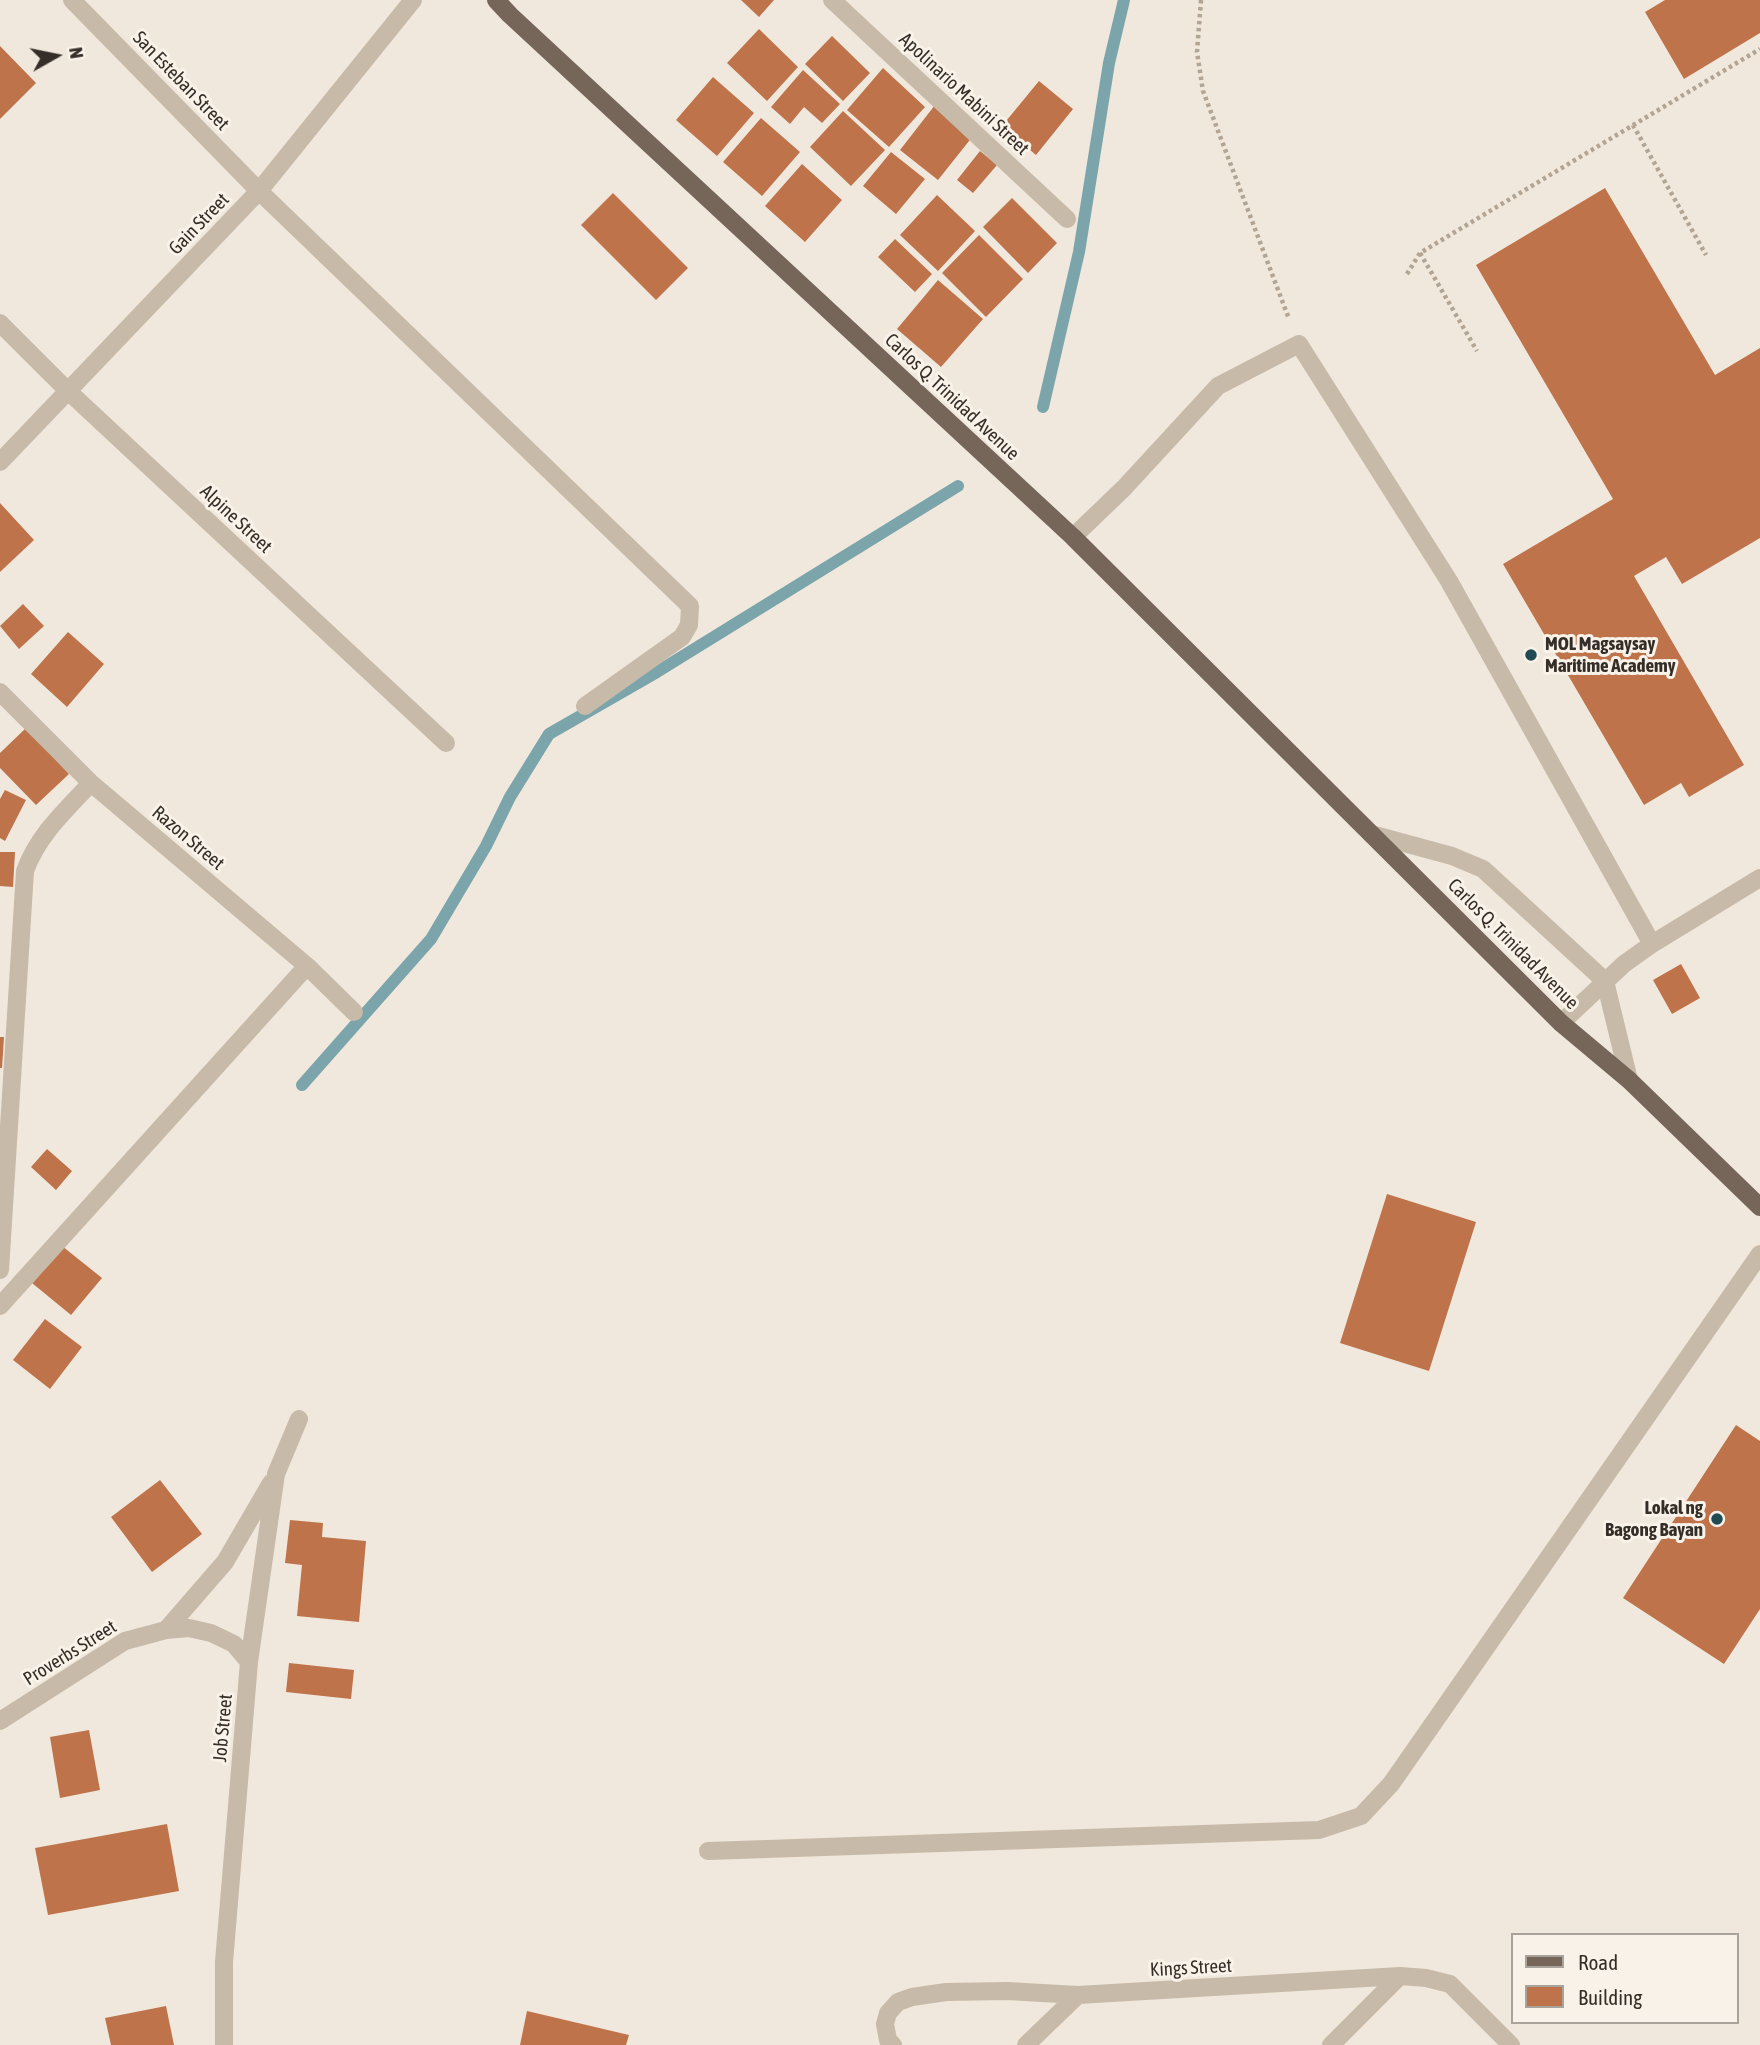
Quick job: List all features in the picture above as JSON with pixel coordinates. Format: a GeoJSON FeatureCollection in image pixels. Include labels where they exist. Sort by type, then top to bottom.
{"type":"FeatureCollection","features":[{"type":"Feature","properties":{"kind":"main road","name":"Carlos Q. Trinidad Avenue"},"geometry":{"type":"LineString","coordinates":[[496,0],[1073,537],[1561,1023],[1629,1080],[1760,1207]]}},
{"type":"Feature","properties":{"kind":"street","name":"San Esteban Street"},"geometry":{"type":"LineString","coordinates":[[72,0],[259,191],[690,606],[689,625],[682,637],[585,706]]}},
{"type":"Feature","properties":{"kind":"street","name":"Gain Street"},"geometry":{"type":"LineString","coordinates":[[0,462],[259,191],[413,0]]}},
{"type":"Feature","properties":{"kind":"street","name":"Apolinario Mabini Street"},"geometry":{"type":"LineString","coordinates":[[832,0],[1067,219]]}},
{"type":"Feature","properties":{"kind":"street","name":"Alpine Street"},"geometry":{"type":"LineString","coordinates":[[0,323],[68,391],[446,743]]}},
{"type":"Feature","properties":{"kind":"street"},"geometry":{"type":"LineString","coordinates":[[1073,537],[1124,488],[1217,386],[1299,344],[1449,581],[1652,944]]}},
{"type":"Feature","properties":{"kind":"street","name":"Razon Street"},"geometry":{"type":"LineString","coordinates":[[0,692],[90,783],[307,966],[354,1012]]}},
{"type":"Feature","properties":{"kind":"street"},"geometry":{"type":"LineString","coordinates":[[0,1270],[25,871],[42,836],[90,783]]}},
{"type":"Feature","properties":{"kind":"street","name":"Carlos Q. Trinidad Avenue"},"geometry":{"type":"LineString","coordinates":[[1371,834],[1452,856],[1483,869],[1605,981],[1629,1080]]}},
{"type":"Feature","properties":{"kind":"street"},"geometry":{"type":"LineString","coordinates":[[1561,1023],[1605,981],[1652,944],[1760,878]]}},
{"type":"Feature","properties":{"kind":"street"},"geometry":{"type":"LineString","coordinates":[[0,1306],[307,966]]}},
{"type":"Feature","properties":{"kind":"street"},"geometry":{"type":"LineString","coordinates":[[708,1851],[1319,1830],[1361,1816],[1391,1784],[1760,1254]]}},
{"type":"Feature","properties":{"kind":"street","name":"Job Street"},"geometry":{"type":"LineString","coordinates":[[224,2045],[224,1962],[249,1662],[276,1474],[299,1419]]}},
{"type":"Feature","properties":{"kind":"street"},"geometry":{"type":"LineString","coordinates":[[166,1630],[225,1562],[276,1474]]}},
{"type":"Feature","properties":{"kind":"street","name":"Proverbs Street"},"geometry":{"type":"LineString","coordinates":[[0,1721],[125,1641],[166,1630],[189,1628],[211,1633],[234,1644],[249,1662]]}},
{"type":"Feature","properties":{"kind":"street"},"geometry":{"type":"LineString","coordinates":[[1331,2045],[1400,1976]]}},
{"type":"Feature","properties":{"kind":"street","name":"Kings Street"},"geometry":{"type":"LineString","coordinates":[[893,2045],[888,2040],[885,2024],[888,2013],[898,2002],[912,1997],[979,1990],[1078,1995],[1400,1976],[1426,1978],[1450,1984],[1511,2045]]}},
{"type":"Feature","properties":{"kind":"street"},"geometry":{"type":"LineString","coordinates":[[1026,2045],[1078,1995]]}},
{"type":"Feature","properties":{"kind":"path"},"geometry":{"type":"LineString","coordinates":[[1201,0],[1197,52],[1203,91],[1299,344]]}},
{"type":"Feature","properties":{"kind":"path"},"geometry":{"type":"LineString","coordinates":[[1407,274],[1420,253],[1760,49]]}},
{"type":"Feature","properties":{"kind":"path"},"geometry":{"type":"LineString","coordinates":[[1633,125],[1706,255]]}},
{"type":"Feature","properties":{"kind":"path"},"geometry":{"type":"LineString","coordinates":[[1420,253],[1477,351]]}},
{"type":"Feature","properties":{"kind":"building"},"geometry":{"type":"Polygon","coordinates":[[[741,0],[774,0],[759,17],[741,0]]]}},
{"type":"Feature","properties":{"kind":"building"},"geometry":{"type":"Polygon","coordinates":[[[1665,0],[1760,0],[1760,33],[1684,79],[1645,12],[1665,0]]]}},
{"type":"Feature","properties":{"kind":"building"},"geometry":{"type":"Polygon","coordinates":[[[759,29],[798,67],[767,101],[727,63],[759,29]]]}},
{"type":"Feature","properties":{"kind":"building"},"geometry":{"type":"Polygon","coordinates":[[[832,36],[870,73],[843,101],[805,64],[832,36]]]}},
{"type":"Feature","properties":{"kind":"building"},"geometry":{"type":"Polygon","coordinates":[[[0,46],[36,83],[0,119],[0,46]]]}},
{"type":"Feature","properties":{"kind":"building"},"geometry":{"type":"Polygon","coordinates":[[[883,68],[925,107],[889,147],[847,110],[883,68]]]}},
{"type":"Feature","properties":{"kind":"building"},"geometry":{"type":"Polygon","coordinates":[[[803,70],[840,104],[822,123],[804,107],[790,124],[771,107],[803,70]]]}},
{"type":"Feature","properties":{"kind":"building"},"geometry":{"type":"Polygon","coordinates":[[[713,77],[754,113],[717,156],[676,120],[713,77]]]}},
{"type":"Feature","properties":{"kind":"building"},"geometry":{"type":"Polygon","coordinates":[[[1039,81],[1073,109],[1036,155],[1002,126],[1039,81]]]}},
{"type":"Feature","properties":{"kind":"building"},"geometry":{"type":"Polygon","coordinates":[[[935,105],[973,136],[938,180],[900,150],[935,105]]]}},
{"type":"Feature","properties":{"kind":"building"},"geometry":{"type":"Polygon","coordinates":[[[843,111],[885,150],[851,186],[810,147],[843,111]]]}},
{"type":"Feature","properties":{"kind":"building"},"geometry":{"type":"Polygon","coordinates":[[[761,118],[800,152],[762,196],[723,162],[761,118]]]}},
{"type":"Feature","properties":{"kind":"building"},"geometry":{"type":"Polygon","coordinates":[[[980,151],[997,165],[973,193],[957,180],[980,151]]]}},
{"type":"Feature","properties":{"kind":"building"},"geometry":{"type":"Polygon","coordinates":[[[891,152],[925,179],[896,214],[863,186],[891,152]]]}},
{"type":"Feature","properties":{"kind":"building"},"geometry":{"type":"Polygon","coordinates":[[[802,164],[842,200],[805,242],[765,206],[802,164]]]}},
{"type":"Feature","properties":{"kind":"building"},"geometry":{"type":"Polygon","coordinates":[[[1605,188],[1715,375],[1760,348],[1760,538],[1682,584],[1666,557],[1634,576],[1744,765],[1689,797],[1681,783],[1644,805],[1503,564],[1613,499],[1476,265],[1605,188]]]}},
{"type":"Feature","properties":{"kind":"building"},"geometry":{"type":"Polygon","coordinates":[[[613,193],[688,268],[656,300],[581,225],[613,193]]]}},
{"type":"Feature","properties":{"kind":"building"},"geometry":{"type":"Polygon","coordinates":[[[937,195],[975,231],[938,271],[900,235],[937,195]]]}},
{"type":"Feature","properties":{"kind":"building"},"geometry":{"type":"Polygon","coordinates":[[[1012,198],[1057,243],[1028,273],[983,227],[1012,198]]]}},
{"type":"Feature","properties":{"kind":"building"},"geometry":{"type":"Polygon","coordinates":[[[979,235],[1023,279],[986,317],[942,273],[979,235]]]}},
{"type":"Feature","properties":{"kind":"building"},"geometry":{"type":"Polygon","coordinates":[[[895,239],[932,274],[915,292],[878,257],[895,239]]]}},
{"type":"Feature","properties":{"kind":"building"},"geometry":{"type":"Polygon","coordinates":[[[938,280],[983,319],[941,367],[897,329],[938,280]]]}},
{"type":"Feature","properties":{"kind":"building"},"geometry":{"type":"Polygon","coordinates":[[[0,503],[34,540],[0,572],[0,503]]]}},
{"type":"Feature","properties":{"kind":"building"},"geometry":{"type":"Polygon","coordinates":[[[23,604],[44,626],[19,649],[0,626],[23,604]]]}},
{"type":"Feature","properties":{"kind":"building"},"geometry":{"type":"Polygon","coordinates":[[[68,632],[104,664],[67,707],[31,674],[68,632]]]}},
{"type":"Feature","properties":{"kind":"building"},"geometry":{"type":"Polygon","coordinates":[[[26,728],[69,774],[36,805],[0,768],[0,753],[26,728]]]}},
{"type":"Feature","properties":{"kind":"building"},"geometry":{"type":"Polygon","coordinates":[[[5,790],[26,800],[5,841],[0,838],[0,799],[5,790]]]}},
{"type":"Feature","properties":{"kind":"building"},"geometry":{"type":"Polygon","coordinates":[[[0,852],[15,852],[13,887],[0,886],[0,852]]]}},
{"type":"Feature","properties":{"kind":"building"},"geometry":{"type":"Polygon","coordinates":[[[1681,964],[1700,998],[1672,1014],[1653,980],[1681,964]]]}},
{"type":"Feature","properties":{"kind":"building"},"geometry":{"type":"Polygon","coordinates":[[[0,1037],[4,1037],[2,1068],[0,1068],[0,1037]]]}},
{"type":"Feature","properties":{"kind":"building"},"geometry":{"type":"Polygon","coordinates":[[[47,1149],[72,1171],[56,1190],[31,1167],[47,1149]]]}},
{"type":"Feature","properties":{"kind":"building"},"geometry":{"type":"Polygon","coordinates":[[[1387,1194],[1476,1222],[1429,1371],[1340,1343],[1387,1194]]]}},
{"type":"Feature","properties":{"kind":"building"},"geometry":{"type":"Polygon","coordinates":[[[62,1246],[102,1278],[71,1315],[32,1283],[62,1246]]]}},
{"type":"Feature","properties":{"kind":"building"},"geometry":{"type":"Polygon","coordinates":[[[45,1319],[82,1347],[50,1389],[13,1360],[45,1319]]]}},
{"type":"Feature","properties":{"kind":"building","name":"Lokal ng Bagong Bayan"},"geometry":{"type":"Polygon","coordinates":[[[1736,1425],[1760,1441],[1760,1609],[1724,1664],[1623,1598],[1736,1425]]]}},
{"type":"Feature","properties":{"kind":"building"},"geometry":{"type":"Polygon","coordinates":[[[160,1480],[202,1534],[152,1572],[111,1517],[160,1480]]]}},
{"type":"Feature","properties":{"kind":"building"},"geometry":{"type":"Polygon","coordinates":[[[290,1520],[323,1523],[322,1537],[366,1541],[359,1622],[297,1616],[302,1565],[285,1563],[290,1520]]]}},
{"type":"Feature","properties":{"kind":"building"},"geometry":{"type":"Polygon","coordinates":[[[289,1663],[354,1670],[351,1699],[286,1692],[289,1663]]]}},
{"type":"Feature","properties":{"kind":"building"},"geometry":{"type":"Polygon","coordinates":[[[89,1730],[100,1790],[60,1798],[50,1737],[89,1730]]]}},
{"type":"Feature","properties":{"kind":"building"},"geometry":{"type":"Polygon","coordinates":[[[167,1824],[179,1891],[48,1915],[35,1848],[167,1824]]]}},
{"type":"Feature","properties":{"kind":"building"},"geometry":{"type":"Polygon","coordinates":[[[166,2006],[174,2045],[111,2045],[105,2018],[166,2006]]]}},
{"type":"Feature","properties":{"kind":"building"},"geometry":{"type":"Polygon","coordinates":[[[527,2011],[629,2035],[626,2045],[520,2045],[527,2011]]]}},
{"type":"Feature","properties":{"kind":"waterway"},"geometry":{"type":"LineString","coordinates":[[1043,407],[1079,252],[1109,63],[1124,0]]}},
{"type":"Feature","properties":{"kind":"waterway"},"geometry":{"type":"LineString","coordinates":[[302,1085],[431,939],[486,846],[510,797],[549,734],[657,672],[958,486]]}},
{"type":"Feature","properties":{"kind":"place","name":"MOL Magsaysay Maritime Academy"},"geometry":{"type":"Point","coordinates":[1531,655]}},
{"type":"Feature","properties":{"kind":"place","name":"Lokal ng Bagong Bayan"},"geometry":{"type":"Point","coordinates":[1717,1519]}}]}
